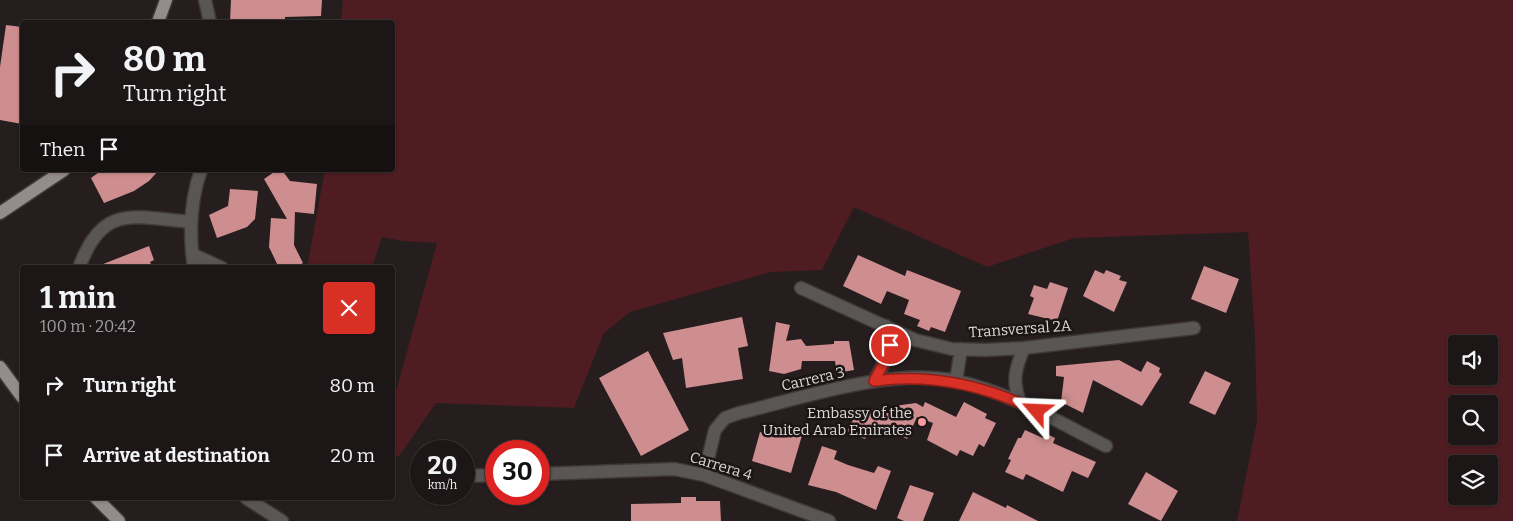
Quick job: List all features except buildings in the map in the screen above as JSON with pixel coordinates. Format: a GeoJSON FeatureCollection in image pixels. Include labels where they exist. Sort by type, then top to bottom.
{"type":"FeatureCollection","features":[{"type":"Feature","properties":{"kind":"main road"},"geometry":{"type":"LineString","coordinates":[[159,20],[166,0]]}},
{"type":"Feature","properties":{"kind":"main road"},"geometry":{"type":"LineString","coordinates":[[0,212],[61,172]]}},
{"type":"Feature","properties":{"kind":"main road"},"geometry":{"type":"LineString","coordinates":[[0,366],[20,394]]}},
{"type":"Feature","properties":{"kind":"main road"},"geometry":{"type":"LineString","coordinates":[[98,500],[119,521]]}},
{"type":"Feature","properties":{"kind":"street"},"geometry":{"type":"LineString","coordinates":[[205,0],[210,20]]}},
{"type":"Feature","properties":{"kind":"street"},"geometry":{"type":"LineString","coordinates":[[194,265],[191,222],[193,196],[200,172]]}},
{"type":"Feature","properties":{"kind":"street"},"geometry":{"type":"LineString","coordinates":[[80,265],[90,242],[98,231],[114,220],[141,218],[191,222]]}},
{"type":"Feature","properties":{"kind":"street"},"geometry":{"type":"LineString","coordinates":[[192,254],[216,265]]}},
{"type":"Feature","properties":{"kind":"street","name":"Transversal 2A"},"geometry":{"type":"LineString","coordinates":[[801,288],[931,345],[961,349],[1024,348],[1194,328]]}},
{"type":"Feature","properties":{"kind":"street"},"geometry":{"type":"LineString","coordinates":[[874,381],[888,356],[890,345],[886,326]]}},
{"type":"Feature","properties":{"kind":"street"},"geometry":{"type":"LineString","coordinates":[[1020,402],[1014,386],[1017,365],[1024,348]]}},
{"type":"Feature","properties":{"kind":"street"},"geometry":{"type":"LineString","coordinates":[[956,381],[961,349]]}},
{"type":"Feature","properties":{"kind":"street","name":"Carrera 3"},"geometry":{"type":"LineString","coordinates":[[704,475],[716,430],[725,418],[874,381],[931,378],[956,381],[1020,402],[1106,446]]}},
{"type":"Feature","properties":{"kind":"street","name":"Carrera 4"},"geometry":{"type":"LineString","coordinates":[[550,474],[674,468],[704,475],[829,521]]}},
{"type":"Feature","properties":{"kind":"street"},"geometry":{"type":"LineString","coordinates":[[249,500],[282,521]]}},
{"type":"Feature","properties":{"kind":"shaded area"},"geometry":{"type":"Polygon","coordinates":[[[343,0],[1513,0],[1513,521],[1237,521],[1257,421],[1255,337],[1248,232],[1074,238],[987,267],[854,207],[822,270],[771,272],[630,312],[604,333],[574,408],[436,403],[399,456],[395,456],[395,395],[437,243],[403,241],[382,237],[373,265],[307,265],[325,172],[395,172],[395,20],[341,20],[343,0]]]}},
{"type":"Feature","properties":{"kind":"place","name":"Embassy of the United Arab Emirates"},"geometry":{"type":"Point","coordinates":[922,422]}},
{"type":"Feature","properties":{"kind":"route"},"geometry":{"type":"LineString","coordinates":[[890,345],[888,356],[874,381],[931,378],[956,381],[988,390],[1020,402],[1037,411]]}}]}
